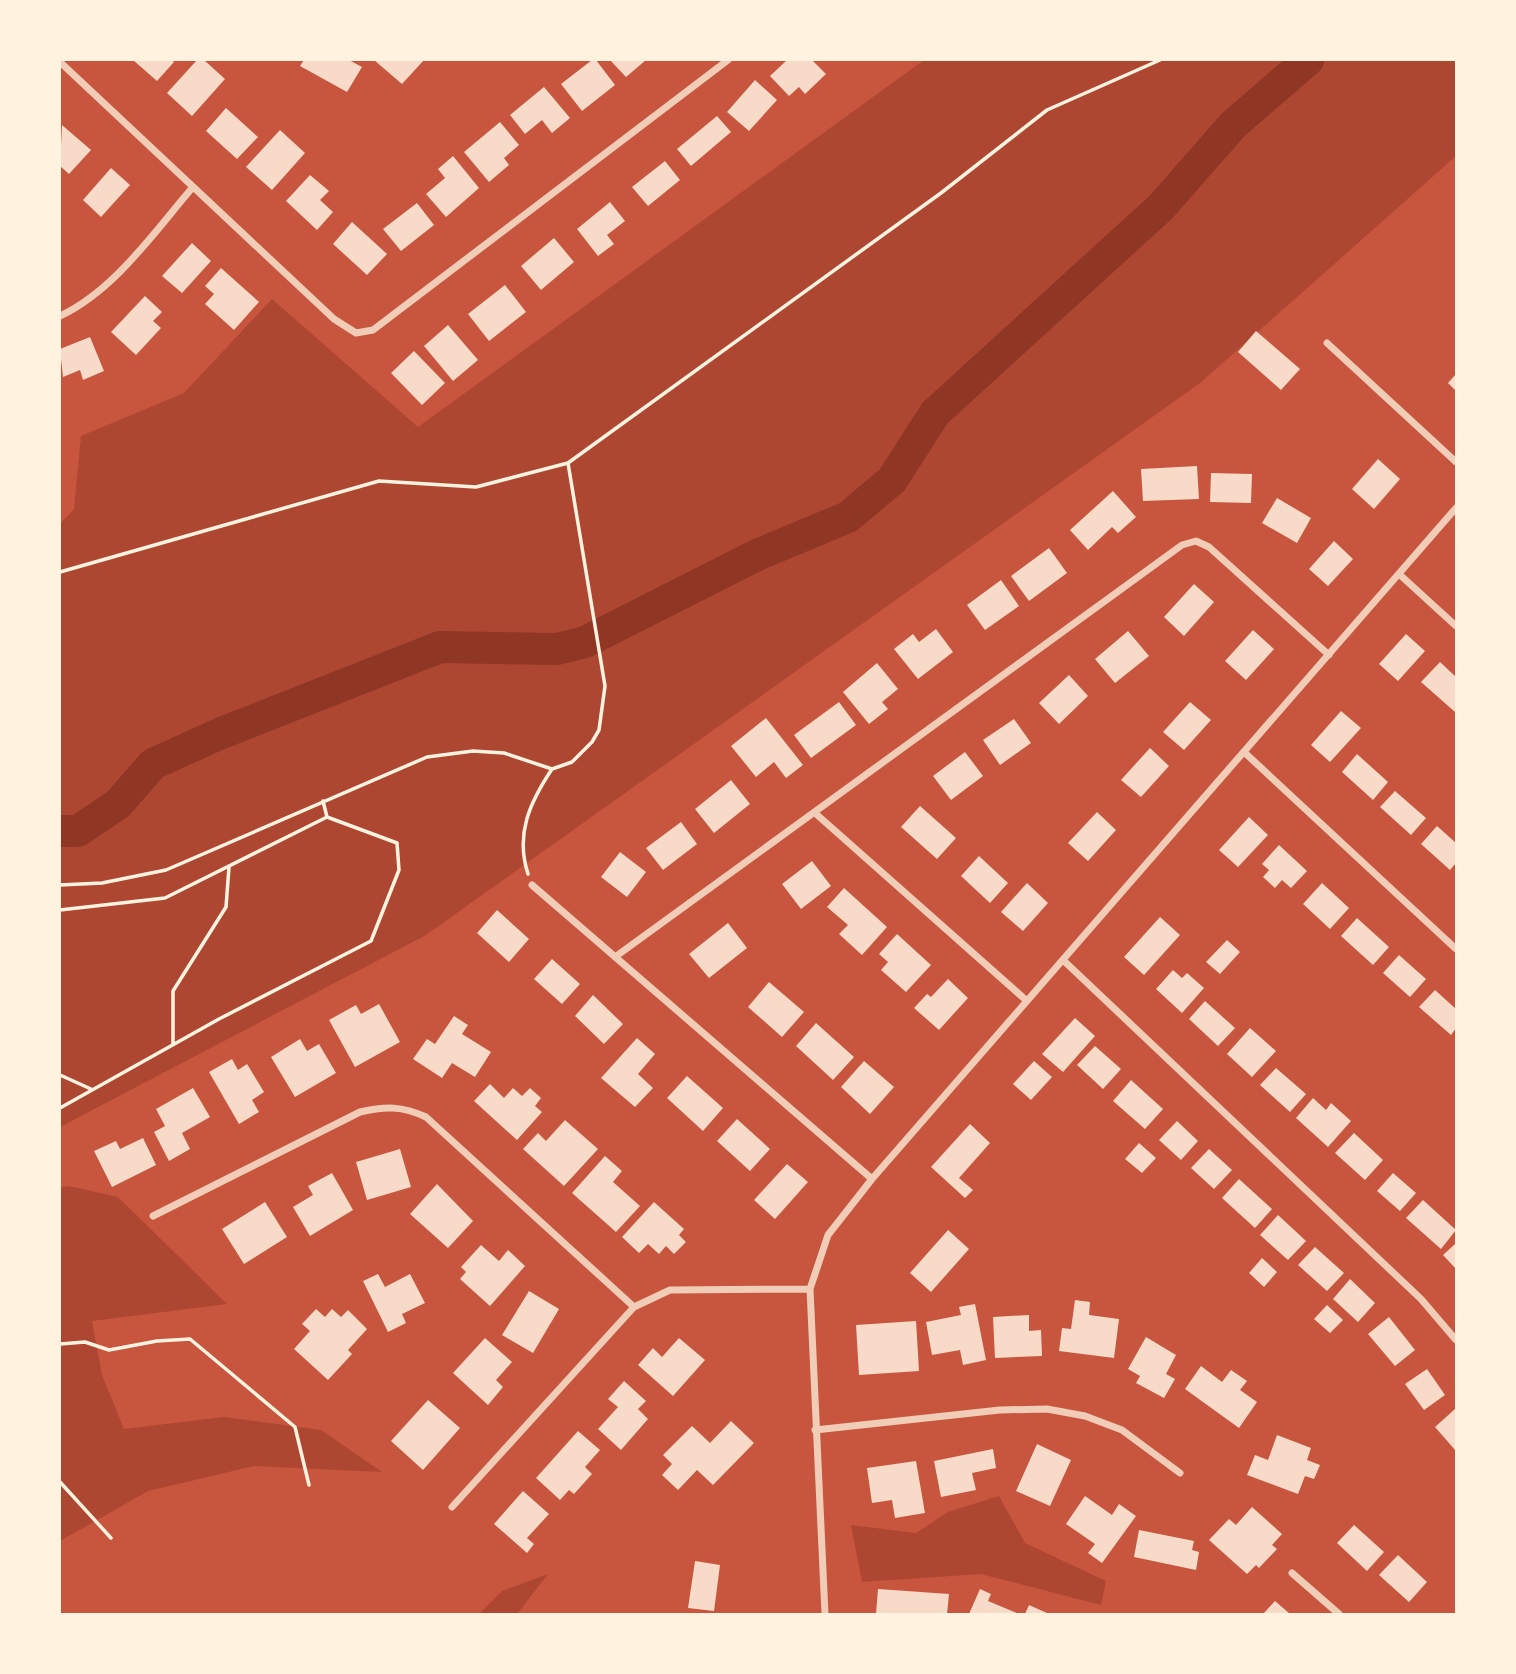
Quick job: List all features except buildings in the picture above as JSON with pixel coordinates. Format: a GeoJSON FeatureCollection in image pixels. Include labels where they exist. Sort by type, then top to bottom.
{"type":"FeatureCollection","features":[{"type":"Feature","properties":{"kind":"street"},"geometry":{"type":"LineString","coordinates":[[60,62],[334,319],[356,333],[373,330],[728,60]]}},
{"type":"Feature","properties":{"kind":"street"},"geometry":{"type":"LineString","coordinates":[[60,316],[76,308],[126,265],[192,187]]}},
{"type":"Feature","properties":{"kind":"street"},"geometry":{"type":"LineString","coordinates":[[1327,343],[1457,462]]}},
{"type":"Feature","properties":{"kind":"street"},"geometry":{"type":"LineString","coordinates":[[825,1615],[810,1289],[828,1235],[872,1179],[1457,509]]}},
{"type":"Feature","properties":{"kind":"street"},"geometry":{"type":"LineString","coordinates":[[615,957],[1182,545],[1196,541],[1209,547],[1329,655]]}},
{"type":"Feature","properties":{"kind":"street"},"geometry":{"type":"LineString","coordinates":[[1399,574],[1457,626]]}},
{"type":"Feature","properties":{"kind":"street"},"geometry":{"type":"LineString","coordinates":[[1244,752],[1457,949]]}},
{"type":"Feature","properties":{"kind":"street"},"geometry":{"type":"LineString","coordinates":[[815,813],[1027,1001]]}},
{"type":"Feature","properties":{"kind":"street"},"geometry":{"type":"LineString","coordinates":[[532,885],[872,1179]]}},
{"type":"Feature","properties":{"kind":"street"},"geometry":{"type":"LineString","coordinates":[[1063,960],[1421,1298],[1457,1340]]}},
{"type":"Feature","properties":{"kind":"street"},"geometry":{"type":"LineString","coordinates":[[153,1216],[360,1112],[386,1106],[406,1108],[426,1117],[634,1307]]}},
{"type":"Feature","properties":{"kind":"street"},"geometry":{"type":"LineString","coordinates":[[452,1507],[634,1307],[670,1290],[810,1289]]}},
{"type":"Feature","properties":{"kind":"street"},"geometry":{"type":"LineString","coordinates":[[815,1430],[1000,1410],[1047,1409],[1085,1416],[1122,1430],[1180,1473]]}},
{"type":"Feature","properties":{"kind":"street"},"geometry":{"type":"LineString","coordinates":[[1292,1573],[1339,1615]]}},
{"type":"Feature","properties":{"kind":"path"},"geometry":{"type":"LineString","coordinates":[[60,572],[379,481],[476,487],[568,463],[941,193],[1047,110],[1160,60]]}},
{"type":"Feature","properties":{"kind":"path"},"geometry":{"type":"LineString","coordinates":[[532,885],[523,860],[526,820],[535,795],[552,769],[572,762],[592,742],[603,713],[605,686],[590,580],[568,463]]}},
{"type":"Feature","properties":{"kind":"path"},"geometry":{"type":"LineString","coordinates":[[60,884],[102,883],[166,870],[427,757],[473,751],[504,753],[552,769]]}},
{"type":"Feature","properties":{"kind":"path"},"geometry":{"type":"LineString","coordinates":[[323,801],[327,817]]}},
{"type":"Feature","properties":{"kind":"path"},"geometry":{"type":"LineString","coordinates":[[60,910],[165,898],[327,817],[397,843],[399,870],[372,941],[173,1044],[60,1108]]}},
{"type":"Feature","properties":{"kind":"path"},"geometry":{"type":"LineString","coordinates":[[173,1044],[173,991],[226,907],[229,867]]}},
{"type":"Feature","properties":{"kind":"path"},"geometry":{"type":"LineString","coordinates":[[60,1075],[91,1089]]}},
{"type":"Feature","properties":{"kind":"path"},"geometry":{"type":"LineString","coordinates":[[60,1344],[85,1342],[109,1350],[157,1341],[190,1339],[295,1427],[309,1485]]}},
{"type":"Feature","properties":{"kind":"path"},"geometry":{"type":"LineString","coordinates":[[60,1482],[111,1538]]}},
{"type":"Feature","properties":{"kind":"shaded area"},"geometry":{"type":"Polygon","coordinates":[[[924,60],[1456,60],[1456,156],[1200,383],[426,935],[60,1127],[60,524],[74,509],[81,436],[184,393],[272,299],[418,427],[924,60]]]}},
{"type":"Feature","properties":{"kind":"shaded area"},"geometry":{"type":"Polygon","coordinates":[[[69,1186],[118,1197],[227,1304],[92,1321],[102,1375],[124,1429],[224,1417],[321,1430],[382,1472],[254,1466],[148,1491],[60,1541],[60,1188],[69,1186]]]}},
{"type":"Feature","properties":{"kind":"shaded area"},"geometry":{"type":"Polygon","coordinates":[[[999,1496],[1025,1543],[1106,1581],[1101,1605],[981,1574],[862,1582],[851,1525],[916,1533],[948,1512],[999,1496]]]}},
{"type":"Feature","properties":{"kind":"shaded area"},"geometry":{"type":"Polygon","coordinates":[[[548,1574],[517,1614],[479,1614],[502,1591],[548,1574]]]}},
{"type":"Feature","properties":{"kind":"waterway"},"geometry":{"type":"LineString","coordinates":[[60,831],[78,831],[118,804],[153,764],[219,734],[440,647],[557,649],[585,642],[757,555],[848,517],[892,480],[935,413],[1161,207],[1233,125],[1308,60]]}}]}
